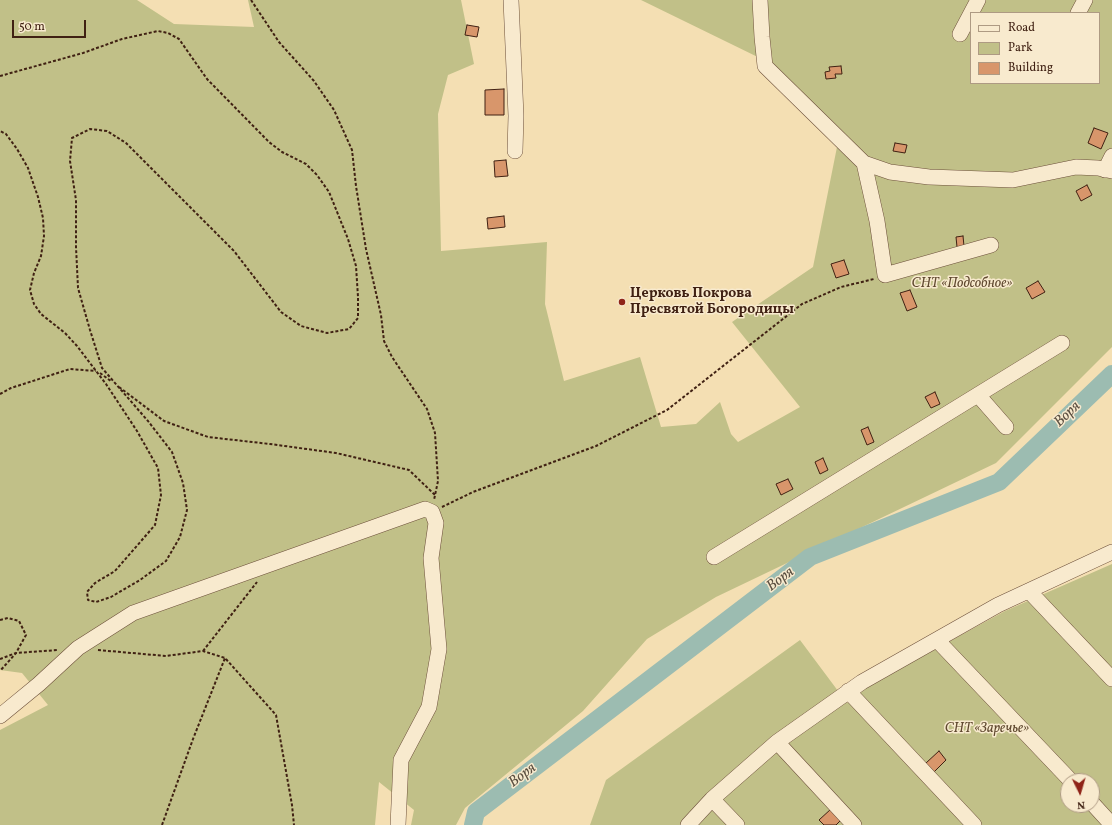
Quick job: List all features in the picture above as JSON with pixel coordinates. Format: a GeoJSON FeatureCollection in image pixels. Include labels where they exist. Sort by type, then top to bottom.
{"type":"FeatureCollection","features":[{"type":"Feature","properties":{"kind":"street"},"geometry":{"type":"LineString","coordinates":[[511,0],[516,116],[515,151]]}},
{"type":"Feature","properties":{"kind":"street"},"geometry":{"type":"LineString","coordinates":[[760,0],[765,66],[864,163],[890,172],[929,177],[1013,180],[1076,167],[1109,170],[1112,156]]}},
{"type":"Feature","properties":{"kind":"street"},"geometry":{"type":"LineString","coordinates":[[972,12],[978,0]]}},
{"type":"Feature","properties":{"kind":"street"},"geometry":{"type":"LineString","coordinates":[[1079,12],[1085,0]]}},
{"type":"Feature","properties":{"kind":"street"},"geometry":{"type":"LineString","coordinates":[[960,34],[970,15]]}},
{"type":"Feature","properties":{"kind":"street"},"geometry":{"type":"LineString","coordinates":[[864,163],[877,222],[885,276],[991,245]]}},
{"type":"Feature","properties":{"kind":"street"},"geometry":{"type":"LineString","coordinates":[[714,557],[1062,343]]}},
{"type":"Feature","properties":{"kind":"street"},"geometry":{"type":"LineString","coordinates":[[978,395],[1006,427]]}},
{"type":"Feature","properties":{"kind":"street"},"geometry":{"type":"LineString","coordinates":[[0,716],[39,684],[78,648],[133,613],[425,509],[432,512],[436,523],[431,558],[439,649],[429,707],[401,760],[398,825]]}},
{"type":"Feature","properties":{"kind":"street"},"geometry":{"type":"LineString","coordinates":[[688,825],[712,799],[777,742],[848,691],[998,605],[1112,552]]}},
{"type":"Feature","properties":{"kind":"street"},"geometry":{"type":"LineString","coordinates":[[1029,591],[1112,679]]}},
{"type":"Feature","properties":{"kind":"street"},"geometry":{"type":"LineString","coordinates":[[937,640],[1063,773]]}},
{"type":"Feature","properties":{"kind":"street"},"geometry":{"type":"LineString","coordinates":[[848,691],[974,825]]}},
{"type":"Feature","properties":{"kind":"street"},"geometry":{"type":"LineString","coordinates":[[777,742],[854,825]]}},
{"type":"Feature","properties":{"kind":"street"},"geometry":{"type":"LineString","coordinates":[[712,799],[737,825]]}},
{"type":"Feature","properties":{"kind":"street"},"geometry":{"type":"LineString","coordinates":[[1100,812],[1112,825]]}},
{"type":"Feature","properties":{"kind":"path"},"geometry":{"type":"LineString","coordinates":[[251,0],[279,42],[314,81],[334,110],[352,150],[358,202],[366,249],[381,315],[384,341],[392,357],[427,409],[435,433],[438,481],[432,512]]}},
{"type":"Feature","properties":{"kind":"path"},"geometry":{"type":"LineString","coordinates":[[0,76],[83,53],[122,39],[158,30],[168,33],[179,39],[207,79],[269,142],[282,152],[306,164],[317,175],[329,192],[356,266],[358,318],[349,329],[327,333],[301,326],[281,312],[234,251],[126,143],[107,131],[90,129],[72,138],[70,161],[76,200],[78,288],[102,368],[148,421],[172,452],[183,483],[188,510],[180,537],[166,561],[140,580],[111,596],[96,602],[88,600],[87,592],[96,583],[115,571],[155,525],[161,495],[158,468],[137,431],[97,371],[65,333],[41,314],[34,304],[30,290],[34,273],[41,256],[44,236],[43,218],[28,168],[6,134],[0,131]]}},
{"type":"Feature","properties":{"kind":"path"},"geometry":{"type":"LineString","coordinates":[[432,512],[473,492],[596,446],[667,410],[802,304],[841,288],[885,276]]}},
{"type":"Feature","properties":{"kind":"path"},"geometry":{"type":"LineString","coordinates":[[0,394],[11,388],[70,369],[97,371],[164,421],[208,437],[336,453],[409,470],[435,495]]}},
{"type":"Feature","properties":{"kind":"path"},"geometry":{"type":"LineString","coordinates":[[203,651],[257,582]]}},
{"type":"Feature","properties":{"kind":"path"},"geometry":{"type":"LineString","coordinates":[[0,620],[8,618],[20,621],[26,635],[16,653],[0,670]]}},
{"type":"Feature","properties":{"kind":"path"},"geometry":{"type":"LineString","coordinates":[[78,648],[166,656],[203,651],[225,658],[276,716],[292,804],[294,825]]}},
{"type":"Feature","properties":{"kind":"path"},"geometry":{"type":"LineString","coordinates":[[0,659],[16,653],[59,650]]}},
{"type":"Feature","properties":{"kind":"path"},"geometry":{"type":"LineString","coordinates":[[162,825],[193,739],[225,658]]}},
{"type":"Feature","properties":{"kind":"green space","name":"СНТ «Подсобное»"},"geometry":{"type":"Polygon","coordinates":[[[0,0],[137,0],[174,24],[254,27],[248,0],[461,0],[474,64],[448,75],[438,114],[441,251],[547,242],[545,304],[564,381],[640,357],[661,427],[696,424],[720,402],[731,434],[738,442],[800,407],[732,322],[813,267],[838,142],[770,63],[641,0],[1112,0],[1112,347],[996,463],[716,597],[647,639],[583,711],[465,808],[456,825],[411,825],[414,810],[379,782],[375,825],[0,825],[0,730],[48,705],[22,673],[0,670],[0,0]]]}},
{"type":"Feature","properties":{"kind":"green space","name":"СНТ «Заречье»"},"geometry":{"type":"Polygon","coordinates":[[[1112,564],[1112,825],[590,825],[606,780],[800,640],[847,703],[870,685],[1005,611],[1112,564]]]}},
{"type":"Feature","properties":{"kind":"building"},"geometry":{"type":"Polygon","coordinates":[[[467,25],[479,27],[477,37],[465,35],[467,25]]]}},
{"type":"Feature","properties":{"kind":"building"},"geometry":{"type":"Polygon","coordinates":[[[841,66],[842,74],[835,74],[836,78],[826,79],[825,72],[830,71],[829,67],[841,66]]]}},
{"type":"Feature","properties":{"kind":"building"},"geometry":{"type":"Polygon","coordinates":[[[504,89],[504,115],[485,115],[485,90],[504,89]]]}},
{"type":"Feature","properties":{"kind":"building"},"geometry":{"type":"Polygon","coordinates":[[[1094,128],[1108,133],[1101,149],[1088,143],[1094,128]]]}},
{"type":"Feature","properties":{"kind":"building"},"geometry":{"type":"Polygon","coordinates":[[[895,143],[907,145],[905,153],[893,151],[895,143]]]}},
{"type":"Feature","properties":{"kind":"building"},"geometry":{"type":"Polygon","coordinates":[[[506,160],[508,176],[495,177],[494,161],[506,160]]]}},
{"type":"Feature","properties":{"kind":"building"},"geometry":{"type":"Polygon","coordinates":[[[1087,185],[1092,195],[1081,201],[1076,191],[1087,185]]]}},
{"type":"Feature","properties":{"kind":"building"},"geometry":{"type":"Polygon","coordinates":[[[504,216],[505,227],[488,229],[487,218],[504,216]]]}},
{"type":"Feature","properties":{"kind":"building"},"geometry":{"type":"Polygon","coordinates":[[[963,236],[964,246],[957,247],[956,237],[963,236]]]}},
{"type":"Feature","properties":{"kind":"building"},"geometry":{"type":"Polygon","coordinates":[[[844,260],[849,274],[836,278],[831,264],[844,260]]]}},
{"type":"Feature","properties":{"kind":"building"},"geometry":{"type":"Polygon","coordinates":[[[1038,281],[1045,292],[1032,299],[1026,288],[1038,281]]]}},
{"type":"Feature","properties":{"kind":"building"},"geometry":{"type":"Polygon","coordinates":[[[910,290],[917,307],[907,311],[900,293],[910,290]]]}},
{"type":"Feature","properties":{"kind":"building"},"geometry":{"type":"Polygon","coordinates":[[[935,392],[940,404],[931,408],[925,397],[935,392]]]}},
{"type":"Feature","properties":{"kind":"building"},"geometry":{"type":"Polygon","coordinates":[[[868,427],[874,442],[867,445],[861,430],[868,427]]]}},
{"type":"Feature","properties":{"kind":"building"},"geometry":{"type":"Polygon","coordinates":[[[823,458],[828,470],[820,474],[815,462],[823,458]]]}},
{"type":"Feature","properties":{"kind":"building"},"geometry":{"type":"Polygon","coordinates":[[[788,479],[793,489],[781,495],[776,484],[788,479]]]}},
{"type":"Feature","properties":{"kind":"building"},"geometry":{"type":"Polygon","coordinates":[[[939,751],[946,760],[934,772],[926,763],[939,751]]]}},
{"type":"Feature","properties":{"kind":"building"},"geometry":{"type":"Polygon","coordinates":[[[831,809],[841,820],[836,825],[824,825],[819,820],[831,809]]]}},
{"type":"Feature","properties":{"kind":"waterway","name":"Воря"},"geometry":{"type":"LineString","coordinates":[[473,825],[476,812],[810,557],[999,482],[1112,374]]}},
{"type":"Feature","properties":{"kind":"place","name":"Церковь Покрова Пресвятой Богородицы"},"geometry":{"type":"Point","coordinates":[622,302]}}]}
